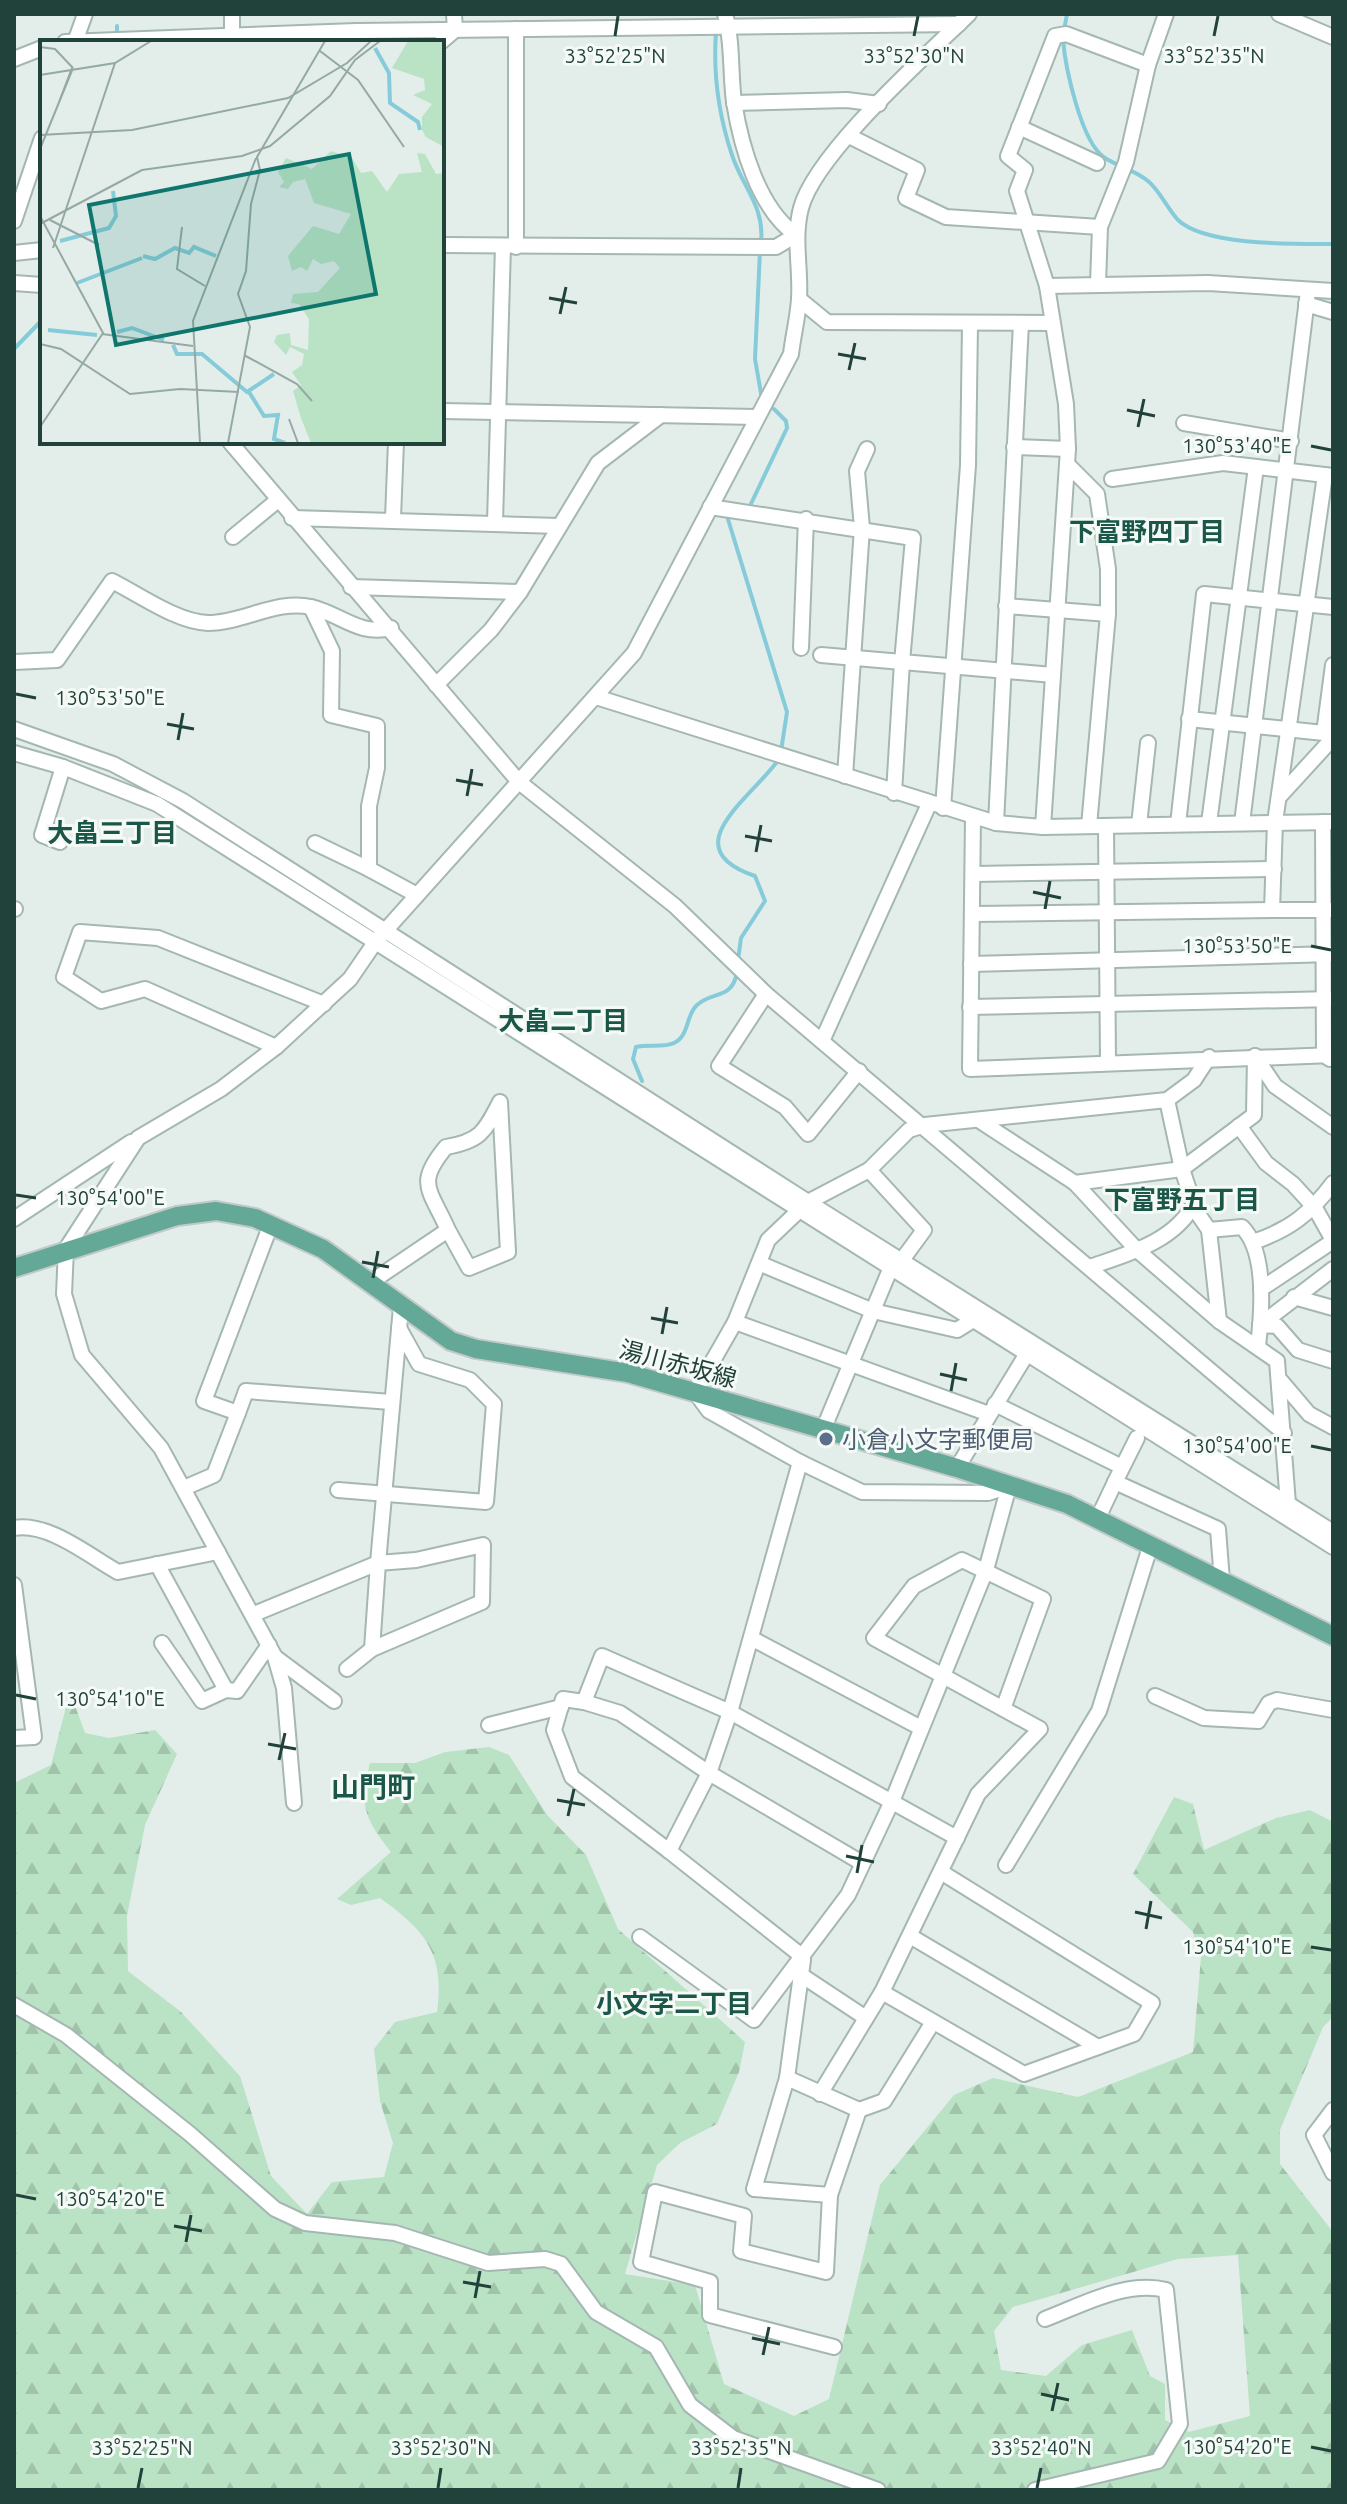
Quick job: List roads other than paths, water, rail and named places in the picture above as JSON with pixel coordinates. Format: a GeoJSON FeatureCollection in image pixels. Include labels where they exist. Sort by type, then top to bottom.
{"type":"FeatureCollection","features":[{"type":"Feature","properties":{"kind":"main road","name":"湯川赤坂線"},"geometry":{"type":"LineString","coordinates":[[14,1268],[177,1216],[216,1211],[271,1224],[323,1249],[451,1341],[476,1349],[628,1373],[957,1468],[1067,1504],[1333,1636]]}},
{"type":"Feature","properties":{"kind":"street"},"geometry":{"type":"LineString","coordinates":[[72,40],[85,14]]}},
{"type":"Feature","properties":{"kind":"street"},"geometry":{"type":"LineString","coordinates":[[232,14],[232,39]]}},
{"type":"Feature","properties":{"kind":"street"},"geometry":{"type":"LineString","coordinates":[[454,14],[455,30]]}},
{"type":"Feature","properties":{"kind":"street"},"geometry":{"type":"LineString","coordinates":[[1098,284],[1100,227],[1126,162],[1148,65],[1166,14]]}},
{"type":"Feature","properties":{"kind":"street"},"geometry":{"type":"LineString","coordinates":[[1279,14],[1333,37]]}},
{"type":"Feature","properties":{"kind":"street"},"geometry":{"type":"LineString","coordinates":[[727,19],[734,103],[752,171],[780,224],[796,235]]}},
{"type":"Feature","properties":{"kind":"street"},"geometry":{"type":"LineString","coordinates":[[116,40],[516,29],[544,21],[964,19]]}},
{"type":"Feature","properties":{"kind":"street"},"geometry":{"type":"LineString","coordinates":[[14,1219],[138,1138],[221,1089],[276,1047],[324,1004],[350,979],[380,936],[634,653],[791,354],[799,299],[796,235],[802,205],[814,178],[879,104],[964,19]]}},
{"type":"Feature","properties":{"kind":"street"},"geometry":{"type":"LineString","coordinates":[[495,522],[497,412],[509,246],[516,29]]}},
{"type":"Feature","properties":{"kind":"street"},"geometry":{"type":"LineString","coordinates":[[380,40],[393,30]]}},
{"type":"Feature","properties":{"kind":"street"},"geometry":{"type":"LineString","coordinates":[[443,40],[455,30]]}},
{"type":"Feature","properties":{"kind":"street"},"geometry":{"type":"LineString","coordinates":[[1043,827],[1068,465],[1066,404],[1047,286],[1017,191],[1025,170],[1008,156],[1055,36],[1066,34],[1148,65]]}},
{"type":"Feature","properties":{"kind":"street"},"geometry":{"type":"LineString","coordinates":[[14,59],[40,49]]}},
{"type":"Feature","properties":{"kind":"street"},"geometry":{"type":"LineString","coordinates":[[734,103],[847,100],[879,104]]}},
{"type":"Feature","properties":{"kind":"street"},"geometry":{"type":"LineString","coordinates":[[1019,127],[1097,163]]}},
{"type":"Feature","properties":{"kind":"street"},"geometry":{"type":"LineString","coordinates":[[849,136],[917,170],[906,198],[946,217],[1100,227]]}},
{"type":"Feature","properties":{"kind":"street"},"geometry":{"type":"LineString","coordinates":[[14,221],[17,199],[40,143]]}},
{"type":"Feature","properties":{"kind":"street"},"geometry":{"type":"LineString","coordinates":[[444,245],[776,247],[796,235]]}},
{"type":"Feature","properties":{"kind":"street"},"geometry":{"type":"LineString","coordinates":[[14,253],[40,250]]}},
{"type":"Feature","properties":{"kind":"street"},"geometry":{"type":"LineString","coordinates":[[14,283],[40,285]]}},
{"type":"Feature","properties":{"kind":"street"},"geometry":{"type":"LineString","coordinates":[[1047,286],[1208,283],[1307,298],[1333,312]]}},
{"type":"Feature","properties":{"kind":"street"},"geometry":{"type":"LineString","coordinates":[[1307,298],[1333,291]]}},
{"type":"Feature","properties":{"kind":"street"},"geometry":{"type":"LineString","coordinates":[[1242,823],[1288,472],[1307,298]]}},
{"type":"Feature","properties":{"kind":"street"},"geometry":{"type":"LineString","coordinates":[[799,299],[827,322],[1051,323]]}},
{"type":"Feature","properties":{"kind":"street"},"geometry":{"type":"LineString","coordinates":[[996,823],[1021,323]]}},
{"type":"Feature","properties":{"kind":"street"},"geometry":{"type":"LineString","coordinates":[[822,1041],[936,806],[954,666],[968,465],[970,324]]}},
{"type":"Feature","properties":{"kind":"street"},"geometry":{"type":"LineString","coordinates":[[444,411],[757,417]]}},
{"type":"Feature","properties":{"kind":"street"},"geometry":{"type":"LineString","coordinates":[[436,685],[491,630],[520,592],[598,463],[661,415]]}},
{"type":"Feature","properties":{"kind":"street"},"geometry":{"type":"LineString","coordinates":[[1184,423],[1291,441]]}},
{"type":"Feature","properties":{"kind":"street"},"geometry":{"type":"LineString","coordinates":[[232,444],[519,782],[675,906],[766,994],[925,1125],[1284,1433]]}},
{"type":"Feature","properties":{"kind":"street"},"geometry":{"type":"LineString","coordinates":[[393,518],[396,444]]}},
{"type":"Feature","properties":{"kind":"street"},"geometry":{"type":"LineString","coordinates":[[1014,447],[1068,449]]}},
{"type":"Feature","properties":{"kind":"street"},"geometry":{"type":"LineString","coordinates":[[845,776],[862,528],[857,471],[867,449]]}},
{"type":"Feature","properties":{"kind":"street"},"geometry":{"type":"LineString","coordinates":[[1112,479],[1176,473],[1223,463],[1329,476],[1306,604],[1278,797],[1272,910]]}},
{"type":"Feature","properties":{"kind":"street"},"geometry":{"type":"LineString","coordinates":[[1068,465],[1097,494],[1108,569],[1108,614],[1089,826]]}},
{"type":"Feature","properties":{"kind":"street"},"geometry":{"type":"LineString","coordinates":[[1209,823],[1256,467]]}},
{"type":"Feature","properties":{"kind":"street"},"geometry":{"type":"LineString","coordinates":[[233,537],[278,500]]}},
{"type":"Feature","properties":{"kind":"street"},"geometry":{"type":"LineString","coordinates":[[710,507],[806,519],[913,538],[894,793]]}},
{"type":"Feature","properties":{"kind":"street"},"geometry":{"type":"LineString","coordinates":[[292,518],[393,518],[559,526]]}},
{"type":"Feature","properties":{"kind":"street"},"geometry":{"type":"LineString","coordinates":[[801,648],[806,519]]}},
{"type":"Feature","properties":{"kind":"street"},"geometry":{"type":"LineString","coordinates":[[14,662],[57,660],[112,581],[181,616],[205,623],[233,620],[287,605],[311,607],[373,632],[391,628]]}},
{"type":"Feature","properties":{"kind":"street"},"geometry":{"type":"LineString","coordinates":[[351,587],[520,592]]}},
{"type":"Feature","properties":{"kind":"street"},"geometry":{"type":"LineString","coordinates":[[1178,824],[1204,594],[1333,607]]}},
{"type":"Feature","properties":{"kind":"street"},"geometry":{"type":"LineString","coordinates":[[1006,606],[1108,614]]}},
{"type":"Feature","properties":{"kind":"street"},"geometry":{"type":"LineString","coordinates":[[311,607],[332,651],[331,715],[377,726],[377,768],[369,806],[369,869]]}},
{"type":"Feature","properties":{"kind":"street"},"geometry":{"type":"LineString","coordinates":[[821,655],[1053,675]]}},
{"type":"Feature","properties":{"kind":"street"},"geometry":{"type":"LineString","coordinates":[[1189,719],[1324,733],[1333,665]]}},
{"type":"Feature","properties":{"kind":"street"},"geometry":{"type":"LineString","coordinates":[[596,697],[996,823],[1043,827],[1328,822],[1330,1057],[1209,1057],[970,1069],[973,817]]}},
{"type":"Feature","properties":{"kind":"street"},"geometry":{"type":"LineString","coordinates":[[14,729],[103,760],[183,801],[380,936]]}},
{"type":"Feature","properties":{"kind":"street"},"geometry":{"type":"LineString","coordinates":[[1278,797],[1333,738]]}},
{"type":"Feature","properties":{"kind":"street"},"geometry":{"type":"LineString","coordinates":[[1139,825],[1148,743]]}},
{"type":"Feature","properties":{"kind":"street"},"geometry":{"type":"LineString","coordinates":[[14,753],[63,767],[157,804],[380,936],[804,1206],[896,1261],[1333,1547]]}},
{"type":"Feature","properties":{"kind":"street"},"geometry":{"type":"LineString","coordinates":[[60,842],[42,835],[63,767]]}},
{"type":"Feature","properties":{"kind":"street"},"geometry":{"type":"LineString","coordinates":[[1106,826],[1108,1061]]}},
{"type":"Feature","properties":{"kind":"street"},"geometry":{"type":"LineString","coordinates":[[315,843],[417,895]]}},
{"type":"Feature","properties":{"kind":"street"},"geometry":{"type":"LineString","coordinates":[[973,874],[1274,869]]}},
{"type":"Feature","properties":{"kind":"street"},"geometry":{"type":"LineString","coordinates":[[973,914],[1328,910]]}},
{"type":"Feature","properties":{"kind":"street"},"geometry":{"type":"LineString","coordinates":[[276,1047],[145,989],[101,1001],[64,977],[80,932],[158,938],[324,1004]]}},
{"type":"Feature","properties":{"kind":"street"},"geometry":{"type":"LineString","coordinates":[[971,964],[1328,954]]}},
{"type":"Feature","properties":{"kind":"street"},"geometry":{"type":"LineString","coordinates":[[766,994],[719,1066],[785,1107],[808,1134],[859,1071]]}},
{"type":"Feature","properties":{"kind":"street"},"geometry":{"type":"LineString","coordinates":[[970,1007],[1329,999]]}},
{"type":"Feature","properties":{"kind":"street"},"geometry":{"type":"LineString","coordinates":[[1075,1183],[1182,1169],[1254,1115],[1255,1056]]}},
{"type":"Feature","properties":{"kind":"street"},"geometry":{"type":"LineString","coordinates":[[1255,1056],[1275,1086],[1333,1127]]}},
{"type":"Feature","properties":{"kind":"street"},"geometry":{"type":"LineString","coordinates":[[1009,1486],[988,1493],[862,1492],[800,1462],[709,1411],[695,1392],[735,1322],[761,1264],[768,1240],[804,1206],[869,1170],[909,1130],[925,1125],[1167,1100],[1194,1080],[1209,1057]]}},
{"type":"Feature","properties":{"kind":"street"},"geometry":{"type":"LineString","coordinates":[[1167,1100],[1182,1169],[1194,1204],[1209,1230],[1219,1321]]}},
{"type":"Feature","properties":{"kind":"street"},"geometry":{"type":"LineString","coordinates":[[500,1102],[508,1252],[469,1268],[448,1230],[425,1180],[427,1169],[446,1147],[467,1143],[485,1132],[500,1102]]}},
{"type":"Feature","properties":{"kind":"street"},"geometry":{"type":"LineString","coordinates":[[980,1121],[1075,1183],[1137,1250],[1219,1321],[1277,1361],[1281,1381],[1288,1504]]}},
{"type":"Feature","properties":{"kind":"street"},"geometry":{"type":"LineString","coordinates":[[1239,1126],[1266,1163],[1293,1184],[1315,1208],[1333,1240],[1261,1289]]}},
{"type":"Feature","properties":{"kind":"street"},"geometry":{"type":"LineString","coordinates":[[138,1138],[66,1249],[64,1294],[82,1355],[161,1448],[272,1651],[284,1688],[294,1803]]}},
{"type":"Feature","properties":{"kind":"street"},"geometry":{"type":"LineString","coordinates":[[823,1430],[896,1261],[924,1230],[869,1170]]}},
{"type":"Feature","properties":{"kind":"street"},"geometry":{"type":"LineString","coordinates":[[1253,1242],[1283,1233],[1315,1208],[1333,1183]]}},
{"type":"Feature","properties":{"kind":"street"},"geometry":{"type":"LineString","coordinates":[[1090,1267],[1137,1250],[1168,1234],[1194,1204]]}},
{"type":"Feature","properties":{"kind":"street"},"geometry":{"type":"LineString","coordinates":[[238,1413],[204,1401],[271,1224]]}},
{"type":"Feature","properties":{"kind":"street"},"geometry":{"type":"LineString","coordinates":[[1209,1230],[1242,1227],[1253,1242],[1261,1289],[1258,1346]]}},
{"type":"Feature","properties":{"kind":"street"},"geometry":{"type":"LineString","coordinates":[[371,1282],[448,1230]]}},
{"type":"Feature","properties":{"kind":"street"},"geometry":{"type":"LineString","coordinates":[[896,1261],[973,1320],[1030,1348],[1333,1532]]}},
{"type":"Feature","properties":{"kind":"street"},"geometry":{"type":"LineString","coordinates":[[761,1264],[873,1311],[957,1330],[973,1320]]}},
{"type":"Feature","properties":{"kind":"street"},"geometry":{"type":"LineString","coordinates":[[1260,1325],[1333,1269]]}},
{"type":"Feature","properties":{"kind":"street"},"geometry":{"type":"LineString","coordinates":[[1294,1297],[1333,1308]]}},
{"type":"Feature","properties":{"kind":"street"},"geometry":{"type":"LineString","coordinates":[[372,1649],[401,1307]]}},
{"type":"Feature","properties":{"kind":"street"},"geometry":{"type":"LineString","coordinates":[[735,1322],[992,1409],[1122,1467]]}},
{"type":"Feature","properties":{"kind":"street"},"geometry":{"type":"LineString","coordinates":[[1260,1325],[1277,1326],[1298,1350],[1333,1361]]}},
{"type":"Feature","properties":{"kind":"street"},"geometry":{"type":"LineString","coordinates":[[338,1490],[486,1502],[494,1404],[470,1380],[419,1364],[398,1327]]}},
{"type":"Feature","properties":{"kind":"street"},"geometry":{"type":"LineString","coordinates":[[957,1468],[1030,1348]]}},
{"type":"Feature","properties":{"kind":"street"},"geometry":{"type":"LineString","coordinates":[[1281,1381],[1309,1414],[1333,1427]]}},
{"type":"Feature","properties":{"kind":"street"},"geometry":{"type":"LineString","coordinates":[[184,1488],[214,1475],[246,1391],[391,1402]]}},
{"type":"Feature","properties":{"kind":"street"},"geometry":{"type":"LineString","coordinates":[[1097,1520],[1137,1438]]}},
{"type":"Feature","properties":{"kind":"street"},"geometry":{"type":"LineString","coordinates":[[669,1851],[709,1773],[730,1712],[800,1462]]}},
{"type":"Feature","properties":{"kind":"street"},"geometry":{"type":"LineString","coordinates":[[1115,1482],[1218,1529],[1222,1581]]}},
{"type":"Feature","properties":{"kind":"street"},"geometry":{"type":"LineString","coordinates":[[640,1937],[754,2020],[848,1895],[893,1799],[986,1570],[1009,1486]]}},
{"type":"Feature","properties":{"kind":"street"},"geometry":{"type":"LineString","coordinates":[[14,1528],[24,1526],[47,1532],[118,1572],[218,1552]]}},
{"type":"Feature","properties":{"kind":"street"},"geometry":{"type":"LineString","coordinates":[[254,1614],[378,1563],[416,1560],[483,1545],[482,1602],[372,1649],[347,1669]]}},
{"type":"Feature","properties":{"kind":"street"},"geometry":{"type":"LineString","coordinates":[[1006,1865],[1099,1711],[1150,1547]]}},
{"type":"Feature","properties":{"kind":"street"},"geometry":{"type":"LineString","coordinates":[[820,2094],[882,1992],[978,1794],[1040,1729],[942,1679],[874,1638],[914,1586],[962,1560],[1043,1599],[1003,1709]]}},
{"type":"Feature","properties":{"kind":"street"},"geometry":{"type":"LineString","coordinates":[[157,1564],[226,1690]]}},
{"type":"Feature","properties":{"kind":"street"},"geometry":{"type":"LineString","coordinates":[[14,1585],[34,1737],[14,1738]]}},
{"type":"Feature","properties":{"kind":"street"},"geometry":{"type":"LineString","coordinates":[[751,1638],[921,1728]]}},
{"type":"Feature","properties":{"kind":"street"},"geometry":{"type":"LineString","coordinates":[[162,1643],[202,1701],[226,1690],[237,1691],[272,1651]]}},
{"type":"Feature","properties":{"kind":"street"},"geometry":{"type":"LineString","coordinates":[[272,1651],[334,1701]]}},
{"type":"Feature","properties":{"kind":"street"},"geometry":{"type":"LineString","coordinates":[[584,1702],[602,1656],[730,1712],[893,1799],[957,1838]]}},
{"type":"Feature","properties":{"kind":"street"},"geometry":{"type":"LineString","coordinates":[[1155,1696],[1204,1718],[1258,1721],[1269,1703],[1277,1700],[1333,1710]]}},
{"type":"Feature","properties":{"kind":"street"},"geometry":{"type":"LineString","coordinates":[[803,1957],[572,1777],[554,1730],[563,1699],[620,1713],[709,1773],[862,1863]]}},
{"type":"Feature","properties":{"kind":"street"},"geometry":{"type":"LineString","coordinates":[[489,1725],[561,1707]]}},
{"type":"Feature","properties":{"kind":"street"},"geometry":{"type":"LineString","coordinates":[[882,1992],[1024,2074],[1134,2034],[1152,2003],[941,1872]]}},
{"type":"Feature","properties":{"kind":"street"},"geometry":{"type":"LineString","coordinates":[[910,1936],[1098,2047]]}},
{"type":"Feature","properties":{"kind":"street"},"geometry":{"type":"LineString","coordinates":[[803,1957],[787,2078],[754,2189],[830,2195]]}},
{"type":"Feature","properties":{"kind":"street"},"geometry":{"type":"LineString","coordinates":[[801,1975],[866,2018]]}},
{"type":"Feature","properties":{"kind":"street"},"geometry":{"type":"LineString","coordinates":[[14,2005],[66,2035],[190,2134],[275,2209],[305,2223],[395,2233],[488,2263],[545,2259],[561,2264],[596,2312],[656,2347],[690,2405],[733,2438],[878,2490]]}},
{"type":"Feature","properties":{"kind":"street"},"geometry":{"type":"LineString","coordinates":[[787,2078],[859,2110],[884,2101],[933,2022]]}},
{"type":"Feature","properties":{"kind":"street"},"geometry":{"type":"LineString","coordinates":[[834,2347],[710,2315],[710,2282],[641,2262],[655,2192],[744,2216],[741,2251],[826,2272],[830,2195],[859,2110]]}},
{"type":"Feature","properties":{"kind":"street"},"geometry":{"type":"LineString","coordinates":[[1333,2110],[1314,2135],[1333,2173]]}},
{"type":"Feature","properties":{"kind":"street"},"geometry":{"type":"LineString","coordinates":[[1035,2490],[1158,2461],[1180,2424],[1166,2290],[1151,2286],[1115,2292],[1045,2319]]}},
{"type":"Feature","properties":{"kind":"waterway"},"geometry":{"type":"LineString","coordinates":[[1064,30],[1067,14]]}},
{"type":"Feature","properties":{"kind":"waterway"},"geometry":{"type":"LineString","coordinates":[[117,26],[117,36]]}},
{"type":"Feature","properties":{"kind":"waterway"},"geometry":{"type":"LineString","coordinates":[[716,32],[716,79],[724,125],[736,166],[760,218],[761,242]]}},
{"type":"Feature","properties":{"kind":"waterway"},"geometry":{"type":"LineString","coordinates":[[1063,39],[1076,103],[1096,150],[1148,181],[1178,220],[1208,235],[1229,239],[1333,244]]}},
{"type":"Feature","properties":{"kind":"waterway"},"geometry":{"type":"LineString","coordinates":[[760,251],[755,359],[762,399]]}},
{"type":"Feature","properties":{"kind":"waterway"},"geometry":{"type":"LineString","coordinates":[[14,349],[40,322]]}},
{"type":"Feature","properties":{"kind":"waterway"},"geometry":{"type":"LineString","coordinates":[[749,508],[787,428],[786,421],[774,409]]}},
{"type":"Feature","properties":{"kind":"waterway"},"geometry":{"type":"LineString","coordinates":[[727,516],[787,712],[781,751]]}},
{"type":"Feature","properties":{"kind":"waterway"},"geometry":{"type":"LineString","coordinates":[[738,960],[741,938],[765,901],[755,876],[731,864],[720,851],[719,837],[738,805],[779,759]]}},
{"type":"Feature","properties":{"kind":"waterway"},"geometry":{"type":"LineString","coordinates":[[642,1081],[633,1059],[636,1047],[665,1045],[679,1040],[696,1006],[726,992],[737,973]]}},
{"type":"Feature","properties":{"kind":"place","name":"小倉小文字郵便局"},"geometry":{"type":"Point","coordinates":[826,1439]}},
{"type":"Feature","properties":{"kind":"district","name":"下富野四丁目"},"geometry":{"type":"Point","coordinates":[1147,531]}},
{"type":"Feature","properties":{"kind":"district","name":"大畠三丁目"},"geometry":{"type":"Point","coordinates":[112,832]}},
{"type":"Feature","properties":{"kind":"district","name":"大畠二丁目"},"geometry":{"type":"Point","coordinates":[563,1020]}},
{"type":"Feature","properties":{"kind":"district","name":"下富野五丁目"},"geometry":{"type":"Point","coordinates":[1182,1199]}},
{"type":"Feature","properties":{"kind":"district","name":"山門町"},"geometry":{"type":"Point","coordinates":[373,1786]}},
{"type":"Feature","properties":{"kind":"district","name":"小文字二丁目"},"geometry":{"type":"Point","coordinates":[674,2003]}}]}
